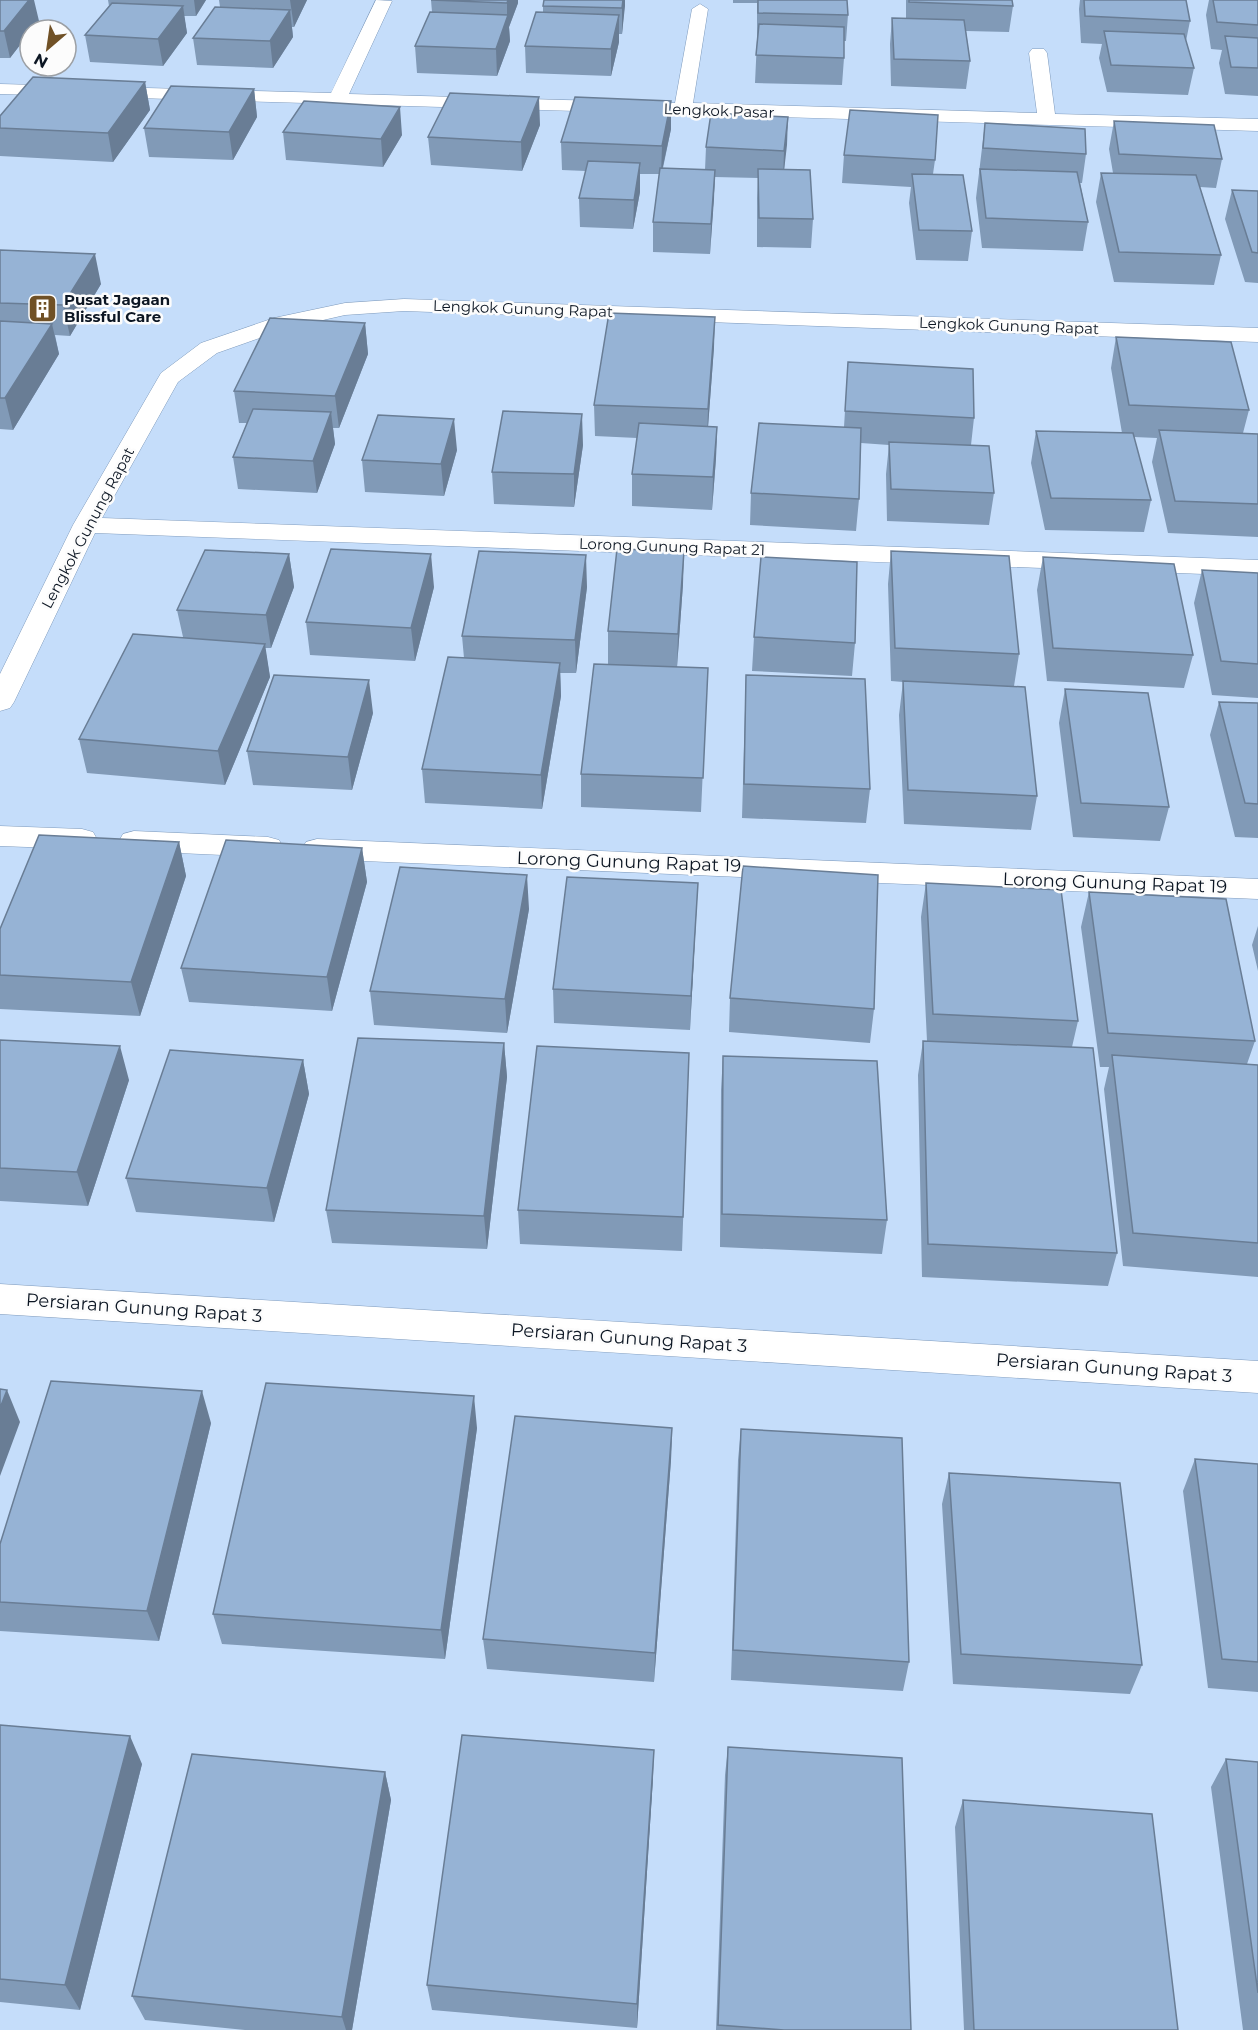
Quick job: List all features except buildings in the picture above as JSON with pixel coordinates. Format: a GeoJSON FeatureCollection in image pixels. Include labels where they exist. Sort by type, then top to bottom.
{"type":"FeatureCollection","features":[{"type":"Feature","properties":{"kind":"street"},"geometry":{"type":"LineString","coordinates":[[338,98],[384,1]]}},
{"type":"Feature","properties":{"kind":"street"},"geometry":{"type":"LineString","coordinates":[[683,110],[700,9]]}},
{"type":"Feature","properties":{"kind":"street"},"geometry":{"type":"LineString","coordinates":[[1038,53],[1047,120]]}},
{"type":"Feature","properties":{"kind":"street","name":"Lengkok Pasar"},"geometry":{"type":"LineString","coordinates":[[0,89],[1258,125]]}},
{"type":"Feature","properties":{"kind":"street","name":"Lengkok Gunung Rapat"},"geometry":{"type":"LineString","coordinates":[[0,702],[86,525],[169,378],[209,348],[282,323],[345,309],[404,305],[1258,335]]}},
{"type":"Feature","properties":{"kind":"street","name":"Lorong Gunung Rapat 21"},"geometry":{"type":"LineString","coordinates":[[86,525],[1258,568]]}},
{"type":"Feature","properties":{"kind":"street","name":"Lorong Gunung Rapat 19"},"geometry":{"type":"LineString","coordinates":[[0,836],[1258,889]]}},
{"type":"Feature","properties":{"kind":"street","name":"Persiaran Gunung Rapat 3"},"geometry":{"type":"LineString","coordinates":[[0,1299],[1258,1377]]}},
{"type":"Feature","properties":{"kind":"place","name":"Pusat Jagaan Blissful Care"},"geometry":{"type":"Point","coordinates":[43,309]}}]}
